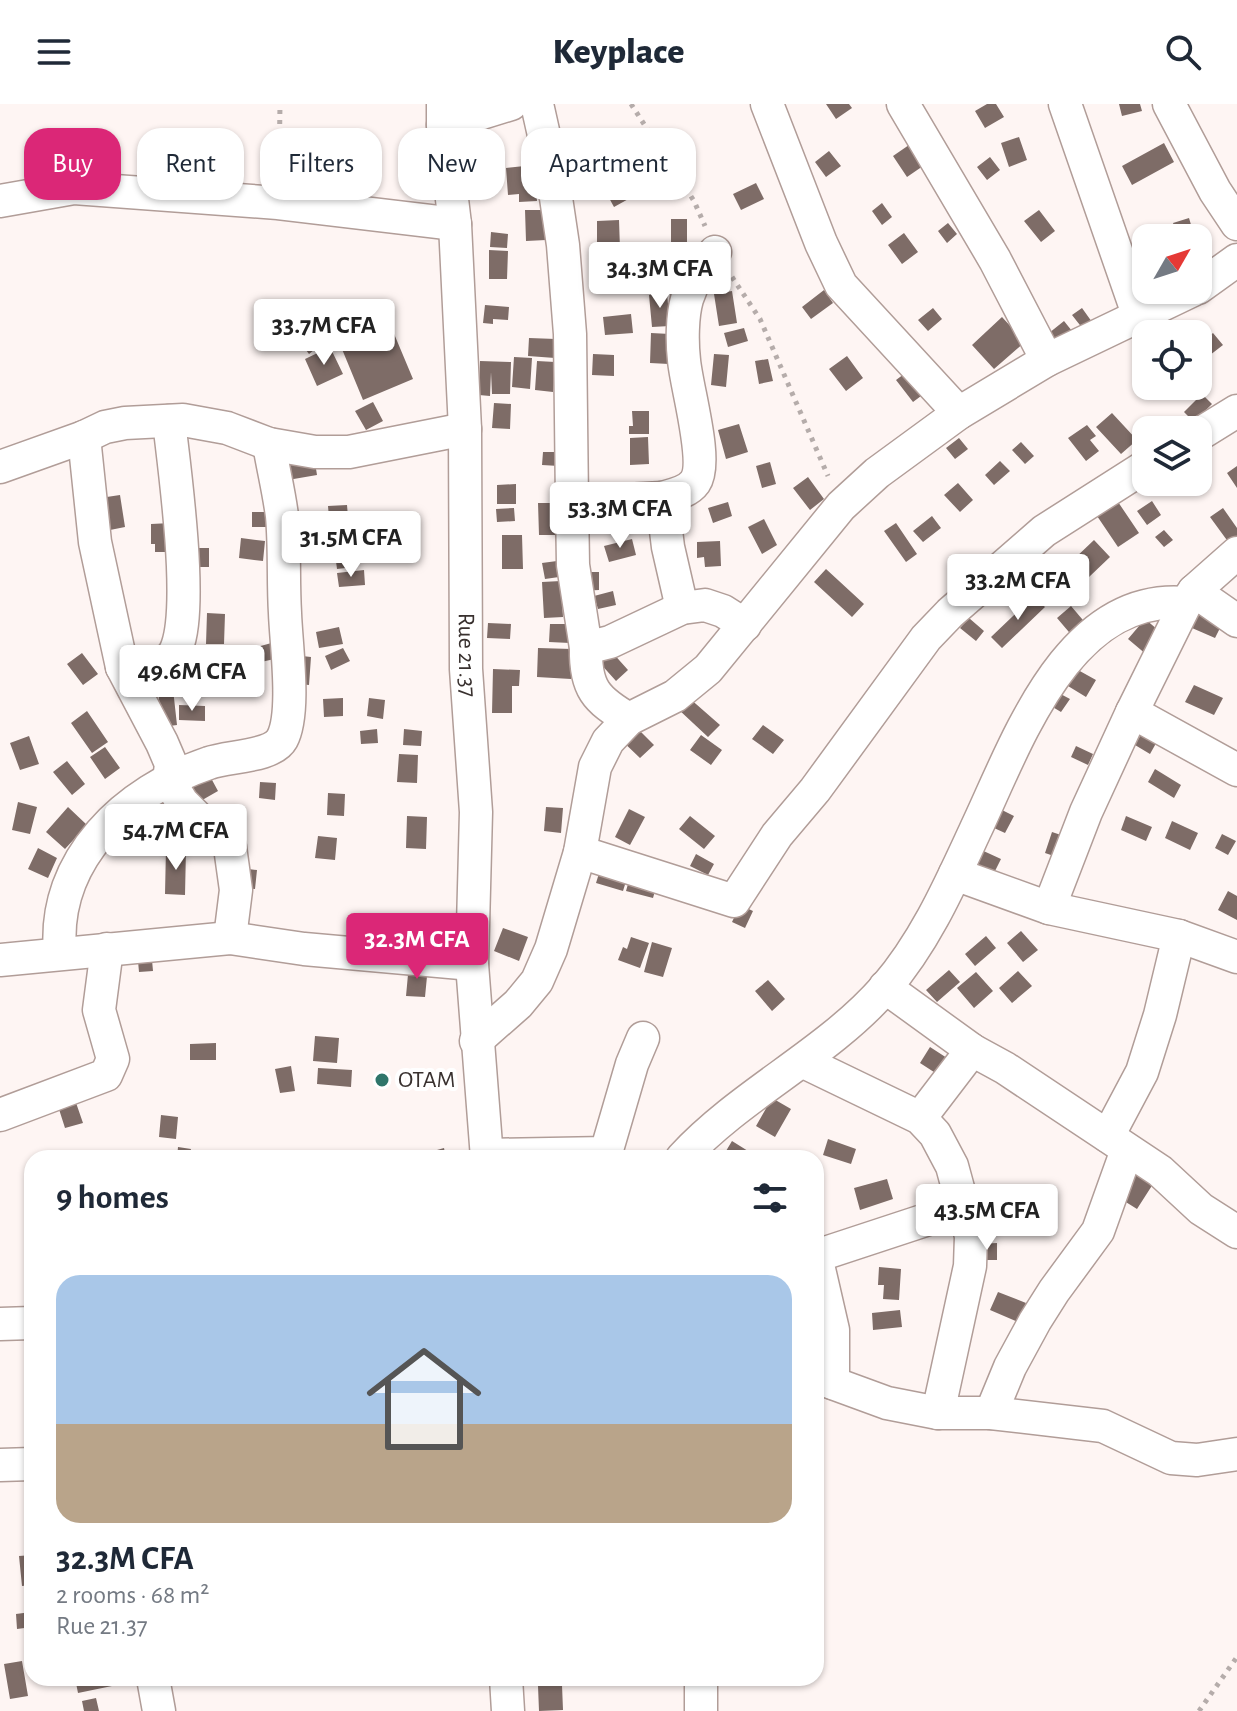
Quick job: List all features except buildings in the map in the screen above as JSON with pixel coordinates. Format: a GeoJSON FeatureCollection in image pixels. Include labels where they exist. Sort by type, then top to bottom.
{"type":"FeatureCollection","features":[{"type":"Feature","properties":{"kind":"street"},"geometry":{"type":"LineString","coordinates":[[443,114],[511,104]]}},
{"type":"Feature","properties":{"kind":"street"},"geometry":{"type":"LineString","coordinates":[[537,104],[552,171],[563,245],[570,334],[573,565],[586,648],[586,670],[591,688],[605,706],[629,719]]}},
{"type":"Feature","properties":{"kind":"street"},"geometry":{"type":"LineString","coordinates":[[767,104],[821,243],[841,285],[959,413]]}},
{"type":"Feature","properties":{"kind":"street"},"geometry":{"type":"LineString","coordinates":[[903,104],[995,260],[1047,360]]}},
{"type":"Feature","properties":{"kind":"street"},"geometry":{"type":"LineString","coordinates":[[1065,104],[1139,317]]}},
{"type":"Feature","properties":{"kind":"street"},"geometry":{"type":"LineString","coordinates":[[1169,104],[1215,191],[1237,224]]}},
{"type":"Feature","properties":{"kind":"street","name":"Rue 21.37"},"geometry":{"type":"LineString","coordinates":[[443,114],[455,224],[465,429],[466,669],[476,812],[472,964],[486,1150]]}},
{"type":"Feature","properties":{"kind":"street"},"geometry":{"type":"LineString","coordinates":[[0,201],[74,188],[278,203],[455,224]]}},
{"type":"Feature","properties":{"kind":"street"},"geometry":{"type":"LineString","coordinates":[[572,503],[662,498],[695,483],[699,455],[684,360],[686,302],[696,275],[715,252]]}},
{"type":"Feature","properties":{"kind":"street"},"geometry":{"type":"LineString","coordinates":[[1212,278],[1237,260]]}},
{"type":"Feature","properties":{"kind":"street"},"geometry":{"type":"LineString","coordinates":[[476,1041],[518,1004],[537,981],[551,949],[580,852],[595,767],[608,741],[629,719],[675,696],[708,669],[841,506],[877,473],[959,413],[1047,360],[1165,304]]}},
{"type":"Feature","properties":{"kind":"street"},"geometry":{"type":"LineString","coordinates":[[1212,426],[1237,411]]}},
{"type":"Feature","properties":{"kind":"street"},"geometry":{"type":"LineString","coordinates":[[0,467],[105,427],[125,423],[183,420],[227,428],[269,444],[315,452],[349,452],[465,429]]}},
{"type":"Feature","properties":{"kind":"street"},"geometry":{"type":"LineString","coordinates":[[122,667],[168,661],[177,651],[184,573],[169,421]]}},
{"type":"Feature","properties":{"kind":"street"},"geometry":{"type":"LineString","coordinates":[[84,437],[95,542],[122,667],[171,764],[169,781],[195,817],[224,838],[230,847],[236,890],[230,938]]}},
{"type":"Feature","properties":{"kind":"street"},"geometry":{"type":"LineString","coordinates":[[60,952],[58,931],[62,907],[78,861],[92,841],[118,817],[169,781],[209,763],[272,749],[282,740],[289,690],[282,517],[269,444]]}},
{"type":"Feature","properties":{"kind":"street"},"geometry":{"type":"LineString","coordinates":[[580,852],[734,901],[777,835],[815,790],[926,638],[1044,531],[1132,475]]}},
{"type":"Feature","properties":{"kind":"street"},"geometry":{"type":"LineString","coordinates":[[662,498],[668,547],[682,608]]}},
{"type":"Feature","properties":{"kind":"street"},"geometry":{"type":"LineString","coordinates":[[1049,908],[1086,812],[1190,597],[1237,553]]}},
{"type":"Feature","properties":{"kind":"street"},"geometry":{"type":"LineString","coordinates":[[701,1150],[752,1096],[804,1062],[885,987],[931,922],[1019,734],[1071,655],[1105,624],[1122,614],[1166,601],[1190,597],[1237,621]]}},
{"type":"Feature","properties":{"kind":"street"},"geometry":{"type":"LineString","coordinates":[[586,648],[610,642],[682,608],[705,605],[723,611],[745,625]]}},
{"type":"Feature","properties":{"kind":"street"},"geometry":{"type":"LineString","coordinates":[[1132,712],[1237,770]]}},
{"type":"Feature","properties":{"kind":"street"},"geometry":{"type":"LineString","coordinates":[[955,874],[1049,908],[1179,936],[1237,957]]}},
{"type":"Feature","properties":{"kind":"street"},"geometry":{"type":"LineString","coordinates":[[991,1413],[1010,1367],[1035,1321],[1098,1231],[1118,1143],[1160,1015],[1179,936]]}},
{"type":"Feature","properties":{"kind":"street"},"geometry":{"type":"LineString","coordinates":[[0,960],[230,938],[304,949],[472,964]]}},
{"type":"Feature","properties":{"kind":"street"},"geometry":{"type":"LineString","coordinates":[[0,1115],[106,1075],[113,1059],[99,1010],[107,949]]}},
{"type":"Feature","properties":{"kind":"street"},"geometry":{"type":"LineString","coordinates":[[885,987],[972,1050],[1005,1068],[1160,1171],[1201,1209],[1237,1232]]}},
{"type":"Feature","properties":{"kind":"street"},"geometry":{"type":"LineString","coordinates":[[607,1150],[643,1038]]}},
{"type":"Feature","properties":{"kind":"street"},"geometry":{"type":"LineString","coordinates":[[920,1118],[972,1050]]}},
{"type":"Feature","properties":{"kind":"street"},"geometry":{"type":"LineString","coordinates":[[804,1062],[920,1118],[935,1134],[952,1166],[971,1236],[970,1266],[938,1413]]}},
{"type":"Feature","properties":{"kind":"street"},"geometry":{"type":"LineString","coordinates":[[824,1253],[965,1207]]}},
{"type":"Feature","properties":{"kind":"street"},"geometry":{"type":"LineString","coordinates":[[824,1291],[833,1330],[824,1380],[887,1403],[938,1413],[991,1413],[1103,1426],[1171,1458],[1197,1460],[1237,1454]]}},
{"type":"Feature","properties":{"kind":"street"},"geometry":{"type":"LineString","coordinates":[[0,1465],[24,1464]]}},
{"type":"Feature","properties":{"kind":"street"},"geometry":{"type":"LineString","coordinates":[[154,1686],[159,1711]]}},
{"type":"Feature","properties":{"kind":"street"},"geometry":{"type":"LineString","coordinates":[[506,1686],[508,1711]]}},
{"type":"Feature","properties":{"kind":"street"},"geometry":{"type":"LineString","coordinates":[[701,1686],[701,1711]]}},
{"type":"Feature","properties":{"kind":"path"},"geometry":{"type":"LineString","coordinates":[[278,203],[280,104]]}},
{"type":"Feature","properties":{"kind":"path"},"geometry":{"type":"LineString","coordinates":[[631,104],[694,201],[715,252],[760,319],[841,506]]}},
{"type":"Feature","properties":{"kind":"path"},"geometry":{"type":"LineString","coordinates":[[1199,1711],[1237,1657]]}},
{"type":"Feature","properties":{"kind":"place","name":"OTAM"},"geometry":{"type":"Point","coordinates":[382,1080]}}]}
